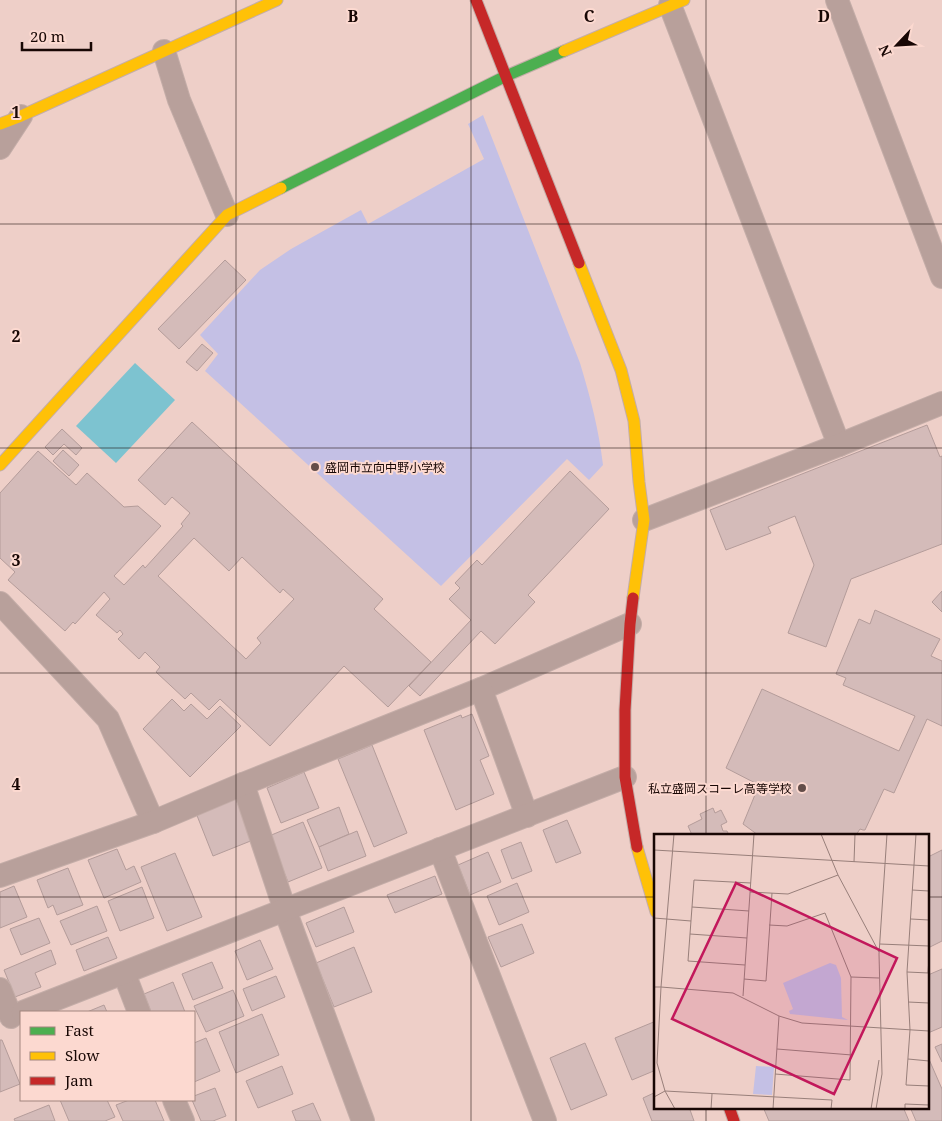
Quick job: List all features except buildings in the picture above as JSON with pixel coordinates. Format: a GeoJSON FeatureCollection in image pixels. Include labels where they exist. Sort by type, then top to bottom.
{"type":"FeatureCollection","features":[{"type":"Feature","properties":{"kind":"street"},"geometry":{"type":"LineString","coordinates":[[0,124],[277,0]]}},
{"type":"Feature","properties":{"kind":"street"},"geometry":{"type":"LineString","coordinates":[[476,0],[621,370],[634,420],[644,520],[630,624],[625,710],[625,777],[636,844],[654,905]]}},
{"type":"Feature","properties":{"kind":"street"},"geometry":{"type":"LineString","coordinates":[[837,0],[942,277]]}},
{"type":"Feature","properties":{"kind":"street"},"geometry":{"type":"LineString","coordinates":[[0,465],[227,214],[506,76],[677,2],[839,445]]}},
{"type":"Feature","properties":{"kind":"street"},"geometry":{"type":"LineString","coordinates":[[164,51],[179,100],[227,214]]}},
{"type":"Feature","properties":{"kind":"street"},"geometry":{"type":"LineString","coordinates":[[0,148],[21,116]]}},
{"type":"Feature","properties":{"kind":"street"},"geometry":{"type":"LineString","coordinates":[[644,520],[942,403]]}},
{"type":"Feature","properties":{"kind":"street"},"geometry":{"type":"LineString","coordinates":[[0,603],[108,719],[154,822]]}},
{"type":"Feature","properties":{"kind":"street"},"geometry":{"type":"LineString","coordinates":[[0,876],[154,822],[243,784],[481,690],[630,624]]}},
{"type":"Feature","properties":{"kind":"street"},"geometry":{"type":"LineString","coordinates":[[481,690],[527,816]]}},
{"type":"Feature","properties":{"kind":"street"},"geometry":{"type":"LineString","coordinates":[[27,1011],[625,777]]}},
{"type":"Feature","properties":{"kind":"street"},"geometry":{"type":"LineString","coordinates":[[243,784],[285,910],[364,1121]]}},
{"type":"Feature","properties":{"kind":"street"},"geometry":{"type":"LineString","coordinates":[[440,849],[545,1121]]}},
{"type":"Feature","properties":{"kind":"street"},"geometry":{"type":"LineString","coordinates":[[124,973],[139,1011]]}},
{"type":"Feature","properties":{"kind":"street"},"geometry":{"type":"LineString","coordinates":[[0,989],[14,1016]]}},
{"type":"Feature","properties":{"kind":"street"},"geometry":{"type":"LineString","coordinates":[[174,1101],[183,1121]]}},
{"type":"Feature","properties":{"kind":"street"},"geometry":{"type":"LineString","coordinates":[[729,1108],[734,1121]]}},
{"type":"Feature","properties":{"kind":"shaded area"},"geometry":{"type":"Polygon","coordinates":[[[483,115],[580,363],[594,413],[603,465],[589,480],[567,459],[441,586],[205,371],[218,354],[200,335],[260,270],[291,249],[361,210],[368,224],[484,159],[468,124],[483,115]]]}},
{"type":"Feature","properties":{"kind":"water"},"geometry":{"type":"Polygon","coordinates":[[[135,363],[175,400],[116,463],[76,426],[135,363]]]}},
{"type":"Feature","properties":{"kind":"traffic: fast"},"geometry":{"type":"LineString","coordinates":[[281,188],[506,76],[564,51]]}},
{"type":"Feature","properties":{"kind":"traffic: slow"},"geometry":{"type":"LineString","coordinates":[[0,124],[277,0]]}},
{"type":"Feature","properties":{"kind":"traffic: slow"},"geometry":{"type":"LineString","coordinates":[[564,51],[684,0]]}},
{"type":"Feature","properties":{"kind":"traffic: slow"},"geometry":{"type":"LineString","coordinates":[[0,465],[227,215],[281,188]]}},
{"type":"Feature","properties":{"kind":"traffic: slow"},"geometry":{"type":"LineString","coordinates":[[579,263],[621,370],[634,421],[644,520],[633,598]]}},
{"type":"Feature","properties":{"kind":"traffic: slow"},"geometry":{"type":"LineString","coordinates":[[637,847],[654,905]]}},
{"type":"Feature","properties":{"kind":"traffic: jam"},"geometry":{"type":"LineString","coordinates":[[476,0],[579,263]]}},
{"type":"Feature","properties":{"kind":"traffic: jam"},"geometry":{"type":"LineString","coordinates":[[633,598],[625,710],[625,777],[637,847]]}},
{"type":"Feature","properties":{"kind":"traffic: jam"},"geometry":{"type":"LineString","coordinates":[[729,1108],[734,1121]]}},
{"type":"Feature","properties":{"kind":"place","name":"盛岡市立向中野小学校"},"geometry":{"type":"Point","coordinates":[315,467]}},
{"type":"Feature","properties":{"kind":"place","name":"私立盛岡スコーレ高等学校"},"geometry":{"type":"Point","coordinates":[802,788]}}]}
